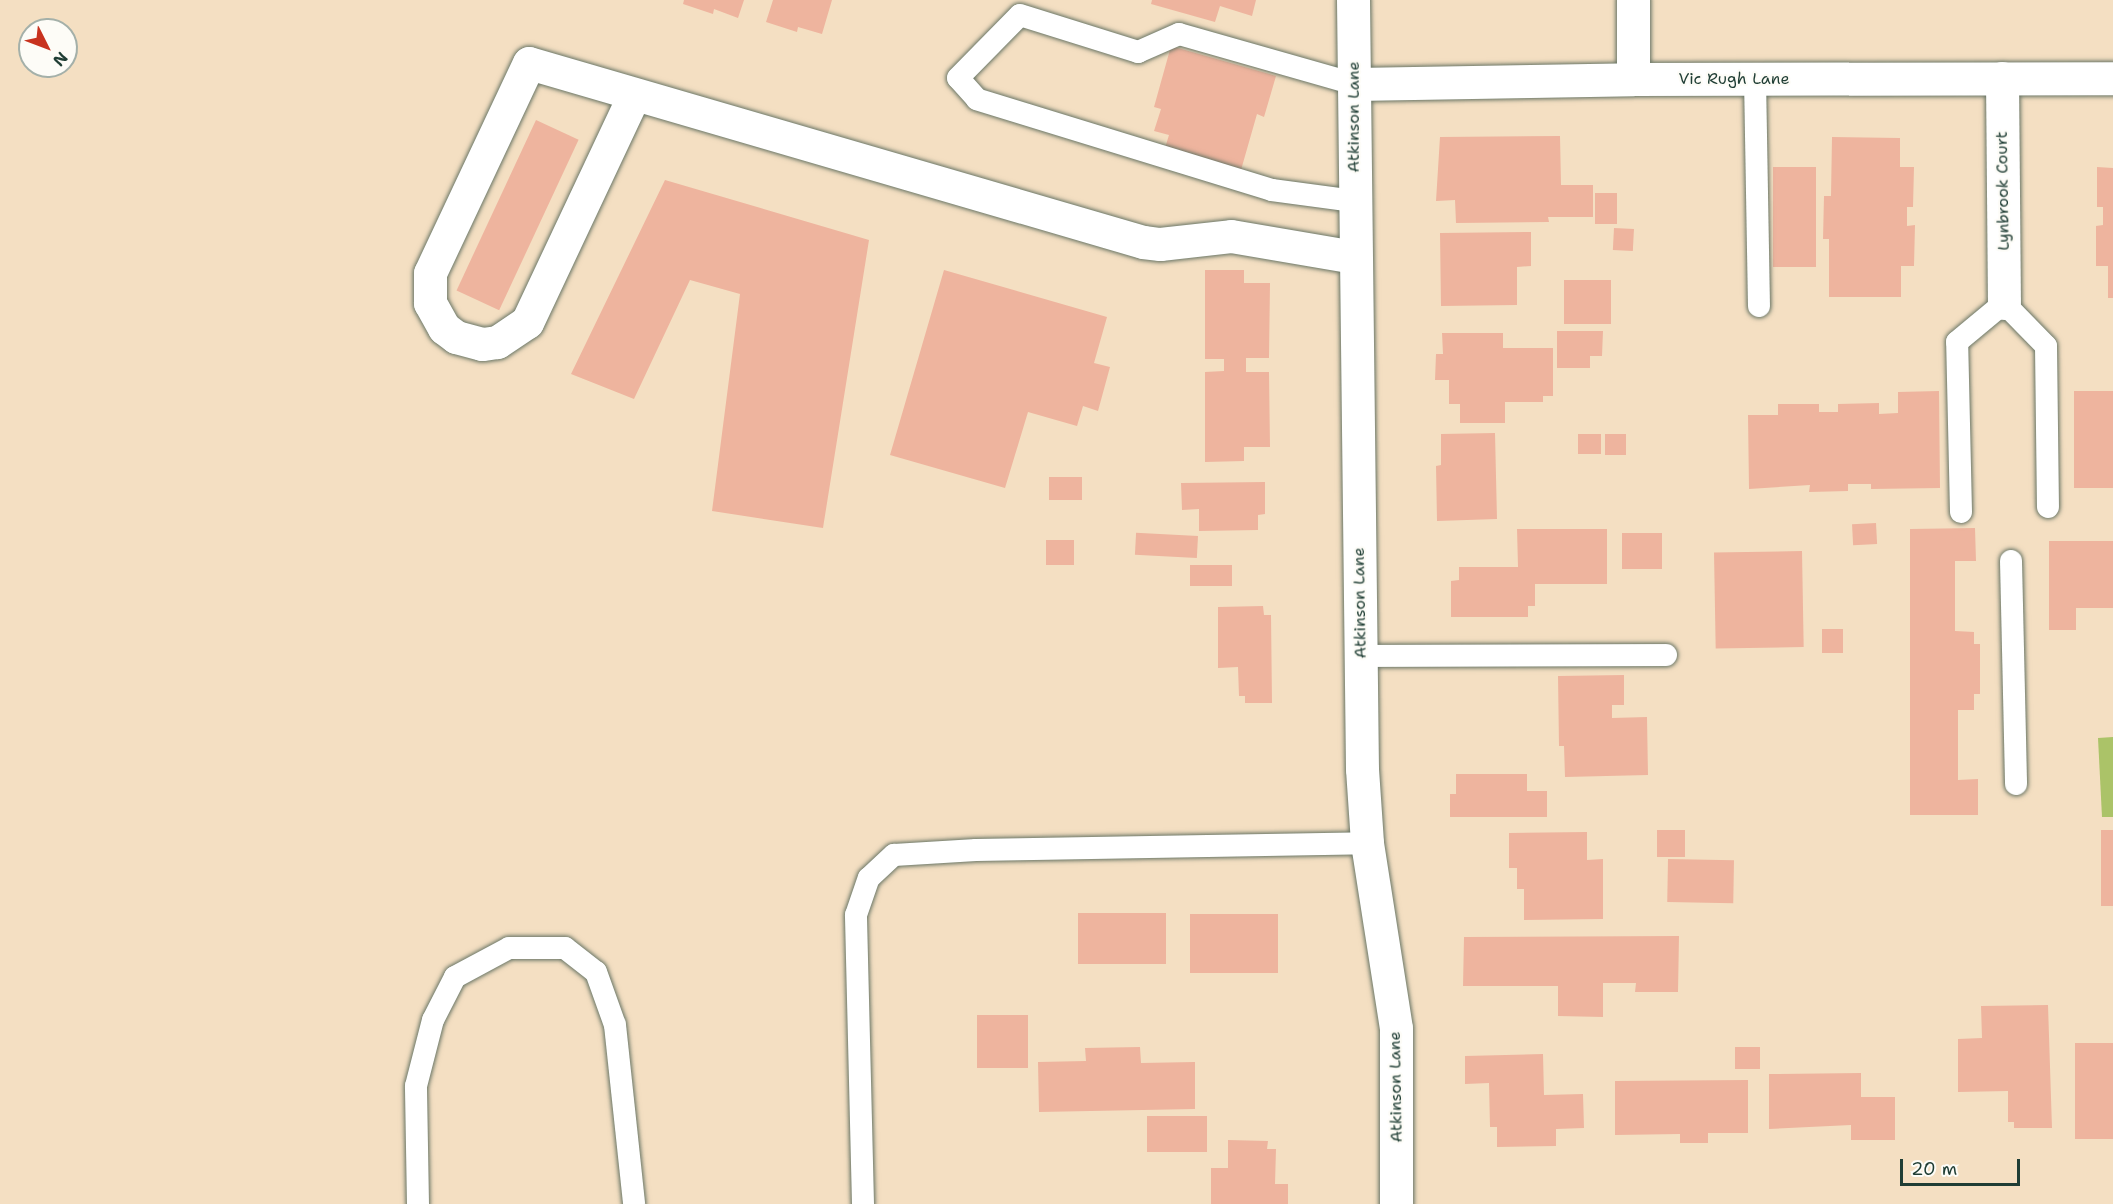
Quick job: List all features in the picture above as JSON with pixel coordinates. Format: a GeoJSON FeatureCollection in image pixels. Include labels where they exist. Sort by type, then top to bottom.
{"type":"FeatureCollection","features":[{"type":"Feature","properties":{"kind":"street","name":"Atkinson Lane"},"geometry":{"type":"LineString","coordinates":[[1353,0],[1360,656],[1367,843],[1396,1028],[1396,1204]]}},
{"type":"Feature","properties":{"kind":"street"},"geometry":{"type":"LineString","coordinates":[[1633,0],[1633,79]]}},
{"type":"Feature","properties":{"kind":"street"},"geometry":{"type":"LineString","coordinates":[[634,95],[527,322],[513,334],[482,344],[456,337],[444,328],[430,303],[430,273],[529,63],[1143,242],[1160,244],[1231,236],[1354,257]]}},
{"type":"Feature","properties":{"kind":"street","name":"Vic Rugh Lane"},"geometry":{"type":"LineString","coordinates":[[1354,84],[1755,78],[2113,78]]}},
{"type":"Feature","properties":{"kind":"street","name":"Lynbrook Court"},"geometry":{"type":"LineString","coordinates":[[2002,78],[2004,303]]}},
{"type":"Feature","properties":{"kind":"lane"},"geometry":{"type":"LineString","coordinates":[[1354,84],[1179,34],[1138,52],[1020,15],[958,78],[977,99],[999,106],[1272,190],[1354,201]]}},
{"type":"Feature","properties":{"kind":"lane"},"geometry":{"type":"LineString","coordinates":[[1755,78],[1759,306]]}},
{"type":"Feature","properties":{"kind":"lane"},"geometry":{"type":"LineString","coordinates":[[1961,512],[1957,342],[2004,303],[2046,346],[2048,507]]}},
{"type":"Feature","properties":{"kind":"lane"},"geometry":{"type":"LineString","coordinates":[[2011,561],[2016,784]]}},
{"type":"Feature","properties":{"kind":"lane"},"geometry":{"type":"LineString","coordinates":[[1360,656],[1666,655]]}},
{"type":"Feature","properties":{"kind":"lane"},"geometry":{"type":"LineString","coordinates":[[863,1204],[856,915],[868,878],[894,855],[1367,843]]}},
{"type":"Feature","properties":{"kind":"lane"},"geometry":{"type":"LineString","coordinates":[[418,1204],[416,1086],[433,1020],[455,978],[509,948],[566,948],[596,972],[615,1025],[634,1204]]}},
{"type":"Feature","properties":{"kind":"green space"},"geometry":{"type":"Polygon","coordinates":[[[2113,737],[2113,817],[2102,817],[2098,738],[2113,737]]]}},
{"type":"Feature","properties":{"kind":"building"},"geometry":{"type":"Polygon","coordinates":[[[684,0],[744,0],[738,18],[714,9],[713,14],[683,4],[684,0]]]}},
{"type":"Feature","properties":{"kind":"building"},"geometry":{"type":"Polygon","coordinates":[[[773,0],[832,0],[822,34],[798,27],[797,32],[766,22],[773,0]]]}},
{"type":"Feature","properties":{"kind":"building"},"geometry":{"type":"Polygon","coordinates":[[[1152,0],[1256,0],[1252,16],[1220,6],[1215,22],[1151,4],[1152,0]]]}},
{"type":"Feature","properties":{"kind":"building"},"geometry":{"type":"Polygon","coordinates":[[[1171,46],[1276,76],[1264,117],[1257,114],[1241,170],[1165,148],[1169,135],[1154,131],[1161,109],[1154,107],[1171,46]]]}},
{"type":"Feature","properties":{"kind":"building"},"geometry":{"type":"Polygon","coordinates":[[[536,120],[579,140],[499,310],[457,290],[536,120]]]}},
{"type":"Feature","properties":{"kind":"building"},"geometry":{"type":"Polygon","coordinates":[[[1560,136],[1561,185],[1593,185],[1593,217],[1548,217],[1549,222],[1456,223],[1455,200],[1436,201],[1440,137],[1560,136]]]}},
{"type":"Feature","properties":{"kind":"building"},"geometry":{"type":"Polygon","coordinates":[[[1832,137],[1900,138],[1900,167],[1914,167],[1913,207],[1907,207],[1907,226],[1915,225],[1914,266],[1901,266],[1901,297],[1829,297],[1829,239],[1823,239],[1824,196],[1831,196],[1832,137]]]}},
{"type":"Feature","properties":{"kind":"building"},"geometry":{"type":"Polygon","coordinates":[[[1773,167],[1816,167],[1816,267],[1773,267],[1773,167]]]}},
{"type":"Feature","properties":{"kind":"building"},"geometry":{"type":"Polygon","coordinates":[[[2097,167],[2113,168],[2113,298],[2108,298],[2108,266],[2096,266],[2096,226],[2103,225],[2103,207],[2097,207],[2097,167]]]}},
{"type":"Feature","properties":{"kind":"building"},"geometry":{"type":"Polygon","coordinates":[[[665,180],[869,240],[823,528],[712,511],[740,294],[690,280],[634,399],[571,374],[665,180]]]}},
{"type":"Feature","properties":{"kind":"building"},"geometry":{"type":"Polygon","coordinates":[[[1595,193],[1617,193],[1617,224],[1595,224],[1595,193]]]}},
{"type":"Feature","properties":{"kind":"building"},"geometry":{"type":"Polygon","coordinates":[[[1614,228],[1634,229],[1633,251],[1613,250],[1614,228]]]}},
{"type":"Feature","properties":{"kind":"building"},"geometry":{"type":"Polygon","coordinates":[[[1531,232],[1531,266],[1517,267],[1517,305],[1441,306],[1440,233],[1531,232]]]}},
{"type":"Feature","properties":{"kind":"building"},"geometry":{"type":"Polygon","coordinates":[[[944,270],[1107,317],[1094,363],[1110,367],[1098,411],[1083,406],[1077,426],[1028,412],[1005,488],[890,455],[944,270]]]}},
{"type":"Feature","properties":{"kind":"building"},"geometry":{"type":"Polygon","coordinates":[[[1205,270],[1244,270],[1244,283],[1270,283],[1269,358],[1246,358],[1246,372],[1269,372],[1270,447],[1244,447],[1244,461],[1205,462],[1205,372],[1224,371],[1224,359],[1205,359],[1205,270]]]}},
{"type":"Feature","properties":{"kind":"building"},"geometry":{"type":"Polygon","coordinates":[[[1564,280],[1611,280],[1611,324],[1564,324],[1564,280]]]}},
{"type":"Feature","properties":{"kind":"building"},"geometry":{"type":"Polygon","coordinates":[[[1557,331],[1603,331],[1602,356],[1590,356],[1590,368],[1557,368],[1557,331]]]}},
{"type":"Feature","properties":{"kind":"building"},"geometry":{"type":"Polygon","coordinates":[[[1442,333],[1503,333],[1503,348],[1553,348],[1553,396],[1543,396],[1543,402],[1505,402],[1505,423],[1460,423],[1460,404],[1449,404],[1449,380],[1435,380],[1436,354],[1443,354],[1442,333]]]}},
{"type":"Feature","properties":{"kind":"building"},"geometry":{"type":"Polygon","coordinates":[[[1939,391],[1940,488],[1871,489],[1871,484],[1848,484],[1848,491],[1809,492],[1810,485],[1749,489],[1748,415],[1778,415],[1778,404],[1819,404],[1819,412],[1838,412],[1838,404],[1879,403],[1879,414],[1898,413],[1898,392],[1939,391]]]}},
{"type":"Feature","properties":{"kind":"building"},"geometry":{"type":"Polygon","coordinates":[[[2074,391],[2113,391],[2113,488],[2074,488],[2074,391]]]}},
{"type":"Feature","properties":{"kind":"building"},"geometry":{"type":"Polygon","coordinates":[[[1495,433],[1497,519],[1437,521],[1436,466],[1441,465],[1441,434],[1495,433]]]}},
{"type":"Feature","properties":{"kind":"building"},"geometry":{"type":"Polygon","coordinates":[[[1578,434],[1601,434],[1601,454],[1578,454],[1578,434]]]}},
{"type":"Feature","properties":{"kind":"building"},"geometry":{"type":"Polygon","coordinates":[[[1605,434],[1626,434],[1626,455],[1605,455],[1605,434]]]}},
{"type":"Feature","properties":{"kind":"building"},"geometry":{"type":"Polygon","coordinates":[[[1049,477],[1082,477],[1082,500],[1049,500],[1049,477]]]}},
{"type":"Feature","properties":{"kind":"building"},"geometry":{"type":"Polygon","coordinates":[[[1265,482],[1265,514],[1258,515],[1258,530],[1199,531],[1199,509],[1182,510],[1181,483],[1265,482]]]}},
{"type":"Feature","properties":{"kind":"building"},"geometry":{"type":"Polygon","coordinates":[[[1876,523],[1877,544],[1853,545],[1852,524],[1876,523]]]}},
{"type":"Feature","properties":{"kind":"building"},"geometry":{"type":"Polygon","coordinates":[[[1975,528],[1976,561],[1955,561],[1955,631],[1974,632],[1974,644],[1980,644],[1980,694],[1974,694],[1974,710],[1958,710],[1958,780],[1978,779],[1978,815],[1910,815],[1910,529],[1975,528]]]}},
{"type":"Feature","properties":{"kind":"building"},"geometry":{"type":"Polygon","coordinates":[[[1517,529],[1607,529],[1607,584],[1535,584],[1535,606],[1528,606],[1528,617],[1451,617],[1451,581],[1459,580],[1459,567],[1518,567],[1517,529]]]}},
{"type":"Feature","properties":{"kind":"building"},"geometry":{"type":"Polygon","coordinates":[[[1136,533],[1198,536],[1197,558],[1135,555],[1136,533]]]}},
{"type":"Feature","properties":{"kind":"building"},"geometry":{"type":"Polygon","coordinates":[[[1622,533],[1662,533],[1662,569],[1622,569],[1622,533]]]}},
{"type":"Feature","properties":{"kind":"building"},"geometry":{"type":"Polygon","coordinates":[[[1046,540],[1074,540],[1074,565],[1046,565],[1046,540]]]}},
{"type":"Feature","properties":{"kind":"building"},"geometry":{"type":"Polygon","coordinates":[[[2049,541],[2113,541],[2113,608],[2076,608],[2076,630],[2049,630],[2049,541]]]}},
{"type":"Feature","properties":{"kind":"building"},"geometry":{"type":"Polygon","coordinates":[[[1802,551],[1804,647],[1716,649],[1714,553],[1802,551]]]}},
{"type":"Feature","properties":{"kind":"building"},"geometry":{"type":"Polygon","coordinates":[[[1190,565],[1232,565],[1232,586],[1190,586],[1190,565]]]}},
{"type":"Feature","properties":{"kind":"building"},"geometry":{"type":"Polygon","coordinates":[[[1263,606],[1264,615],[1271,615],[1272,703],[1245,703],[1245,696],[1239,696],[1238,667],[1218,668],[1218,607],[1263,606]]]}},
{"type":"Feature","properties":{"kind":"building"},"geometry":{"type":"Polygon","coordinates":[[[1822,629],[1843,629],[1843,653],[1822,653],[1822,629]]]}},
{"type":"Feature","properties":{"kind":"building"},"geometry":{"type":"Polygon","coordinates":[[[1624,675],[1624,705],[1612,705],[1612,718],[1647,717],[1648,775],[1565,777],[1564,746],[1559,746],[1558,676],[1624,675]]]}},
{"type":"Feature","properties":{"kind":"building"},"geometry":{"type":"Polygon","coordinates":[[[1456,774],[1527,774],[1527,791],[1547,791],[1547,817],[1450,817],[1450,794],[1456,794],[1456,774]]]}},
{"type":"Feature","properties":{"kind":"building"},"geometry":{"type":"Polygon","coordinates":[[[1657,830],[1685,830],[1685,857],[1657,857],[1657,830]]]}},
{"type":"Feature","properties":{"kind":"building"},"geometry":{"type":"Polygon","coordinates":[[[2101,830],[2113,830],[2113,906],[2101,906],[2101,830]]]}},
{"type":"Feature","properties":{"kind":"building"},"geometry":{"type":"Polygon","coordinates":[[[1587,832],[1587,860],[1603,859],[1603,919],[1524,920],[1524,889],[1517,889],[1517,868],[1509,868],[1509,833],[1587,832]]]}},
{"type":"Feature","properties":{"kind":"building"},"geometry":{"type":"Polygon","coordinates":[[[1668,859],[1734,860],[1733,903],[1667,902],[1668,859]]]}},
{"type":"Feature","properties":{"kind":"building"},"geometry":{"type":"Polygon","coordinates":[[[1078,913],[1166,913],[1166,964],[1078,964],[1078,913]]]}},
{"type":"Feature","properties":{"kind":"building"},"geometry":{"type":"Polygon","coordinates":[[[1190,914],[1278,914],[1278,973],[1190,973],[1190,914]]]}},
{"type":"Feature","properties":{"kind":"building"},"geometry":{"type":"Polygon","coordinates":[[[1679,936],[1678,992],[1635,992],[1636,983],[1603,983],[1603,1017],[1558,1016],[1558,986],[1463,986],[1464,937],[1679,936]]]}},
{"type":"Feature","properties":{"kind":"building"},"geometry":{"type":"Polygon","coordinates":[[[2048,1005],[2052,1128],[2014,1128],[2014,1122],[2008,1122],[2008,1091],[1958,1092],[1958,1039],[1982,1038],[1981,1006],[2048,1005]]]}},
{"type":"Feature","properties":{"kind":"building"},"geometry":{"type":"Polygon","coordinates":[[[977,1015],[1028,1015],[1028,1068],[977,1068],[977,1015]]]}},
{"type":"Feature","properties":{"kind":"building"},"geometry":{"type":"Polygon","coordinates":[[[2075,1043],[2113,1043],[2113,1139],[2075,1139],[2075,1043]]]}},
{"type":"Feature","properties":{"kind":"building"},"geometry":{"type":"Polygon","coordinates":[[[1140,1047],[1141,1063],[1195,1062],[1195,1109],[1039,1112],[1038,1062],[1086,1061],[1085,1048],[1140,1047]]]}},
{"type":"Feature","properties":{"kind":"building"},"geometry":{"type":"Polygon","coordinates":[[[1735,1047],[1760,1047],[1760,1069],[1735,1069],[1735,1047]]]}},
{"type":"Feature","properties":{"kind":"building"},"geometry":{"type":"Polygon","coordinates":[[[1543,1054],[1544,1095],[1583,1094],[1584,1128],[1556,1129],[1556,1146],[1497,1147],[1497,1127],[1490,1127],[1489,1083],[1465,1084],[1465,1056],[1543,1054]]]}},
{"type":"Feature","properties":{"kind":"building"},"geometry":{"type":"Polygon","coordinates":[[[1861,1073],[1861,1097],[1895,1097],[1895,1140],[1851,1140],[1851,1125],[1769,1129],[1769,1074],[1861,1073]]]}},
{"type":"Feature","properties":{"kind":"building"},"geometry":{"type":"Polygon","coordinates":[[[1748,1080],[1748,1133],[1708,1133],[1708,1143],[1680,1143],[1680,1134],[1615,1135],[1615,1081],[1748,1080]]]}},
{"type":"Feature","properties":{"kind":"building"},"geometry":{"type":"Polygon","coordinates":[[[1147,1116],[1207,1116],[1207,1152],[1147,1152],[1147,1116]]]}},
{"type":"Feature","properties":{"kind":"building"},"geometry":{"type":"Polygon","coordinates":[[[1228,1140],[1268,1141],[1267,1149],[1276,1149],[1275,1184],[1288,1184],[1288,1204],[1211,1204],[1211,1168],[1228,1168],[1228,1140]]]}}]}
